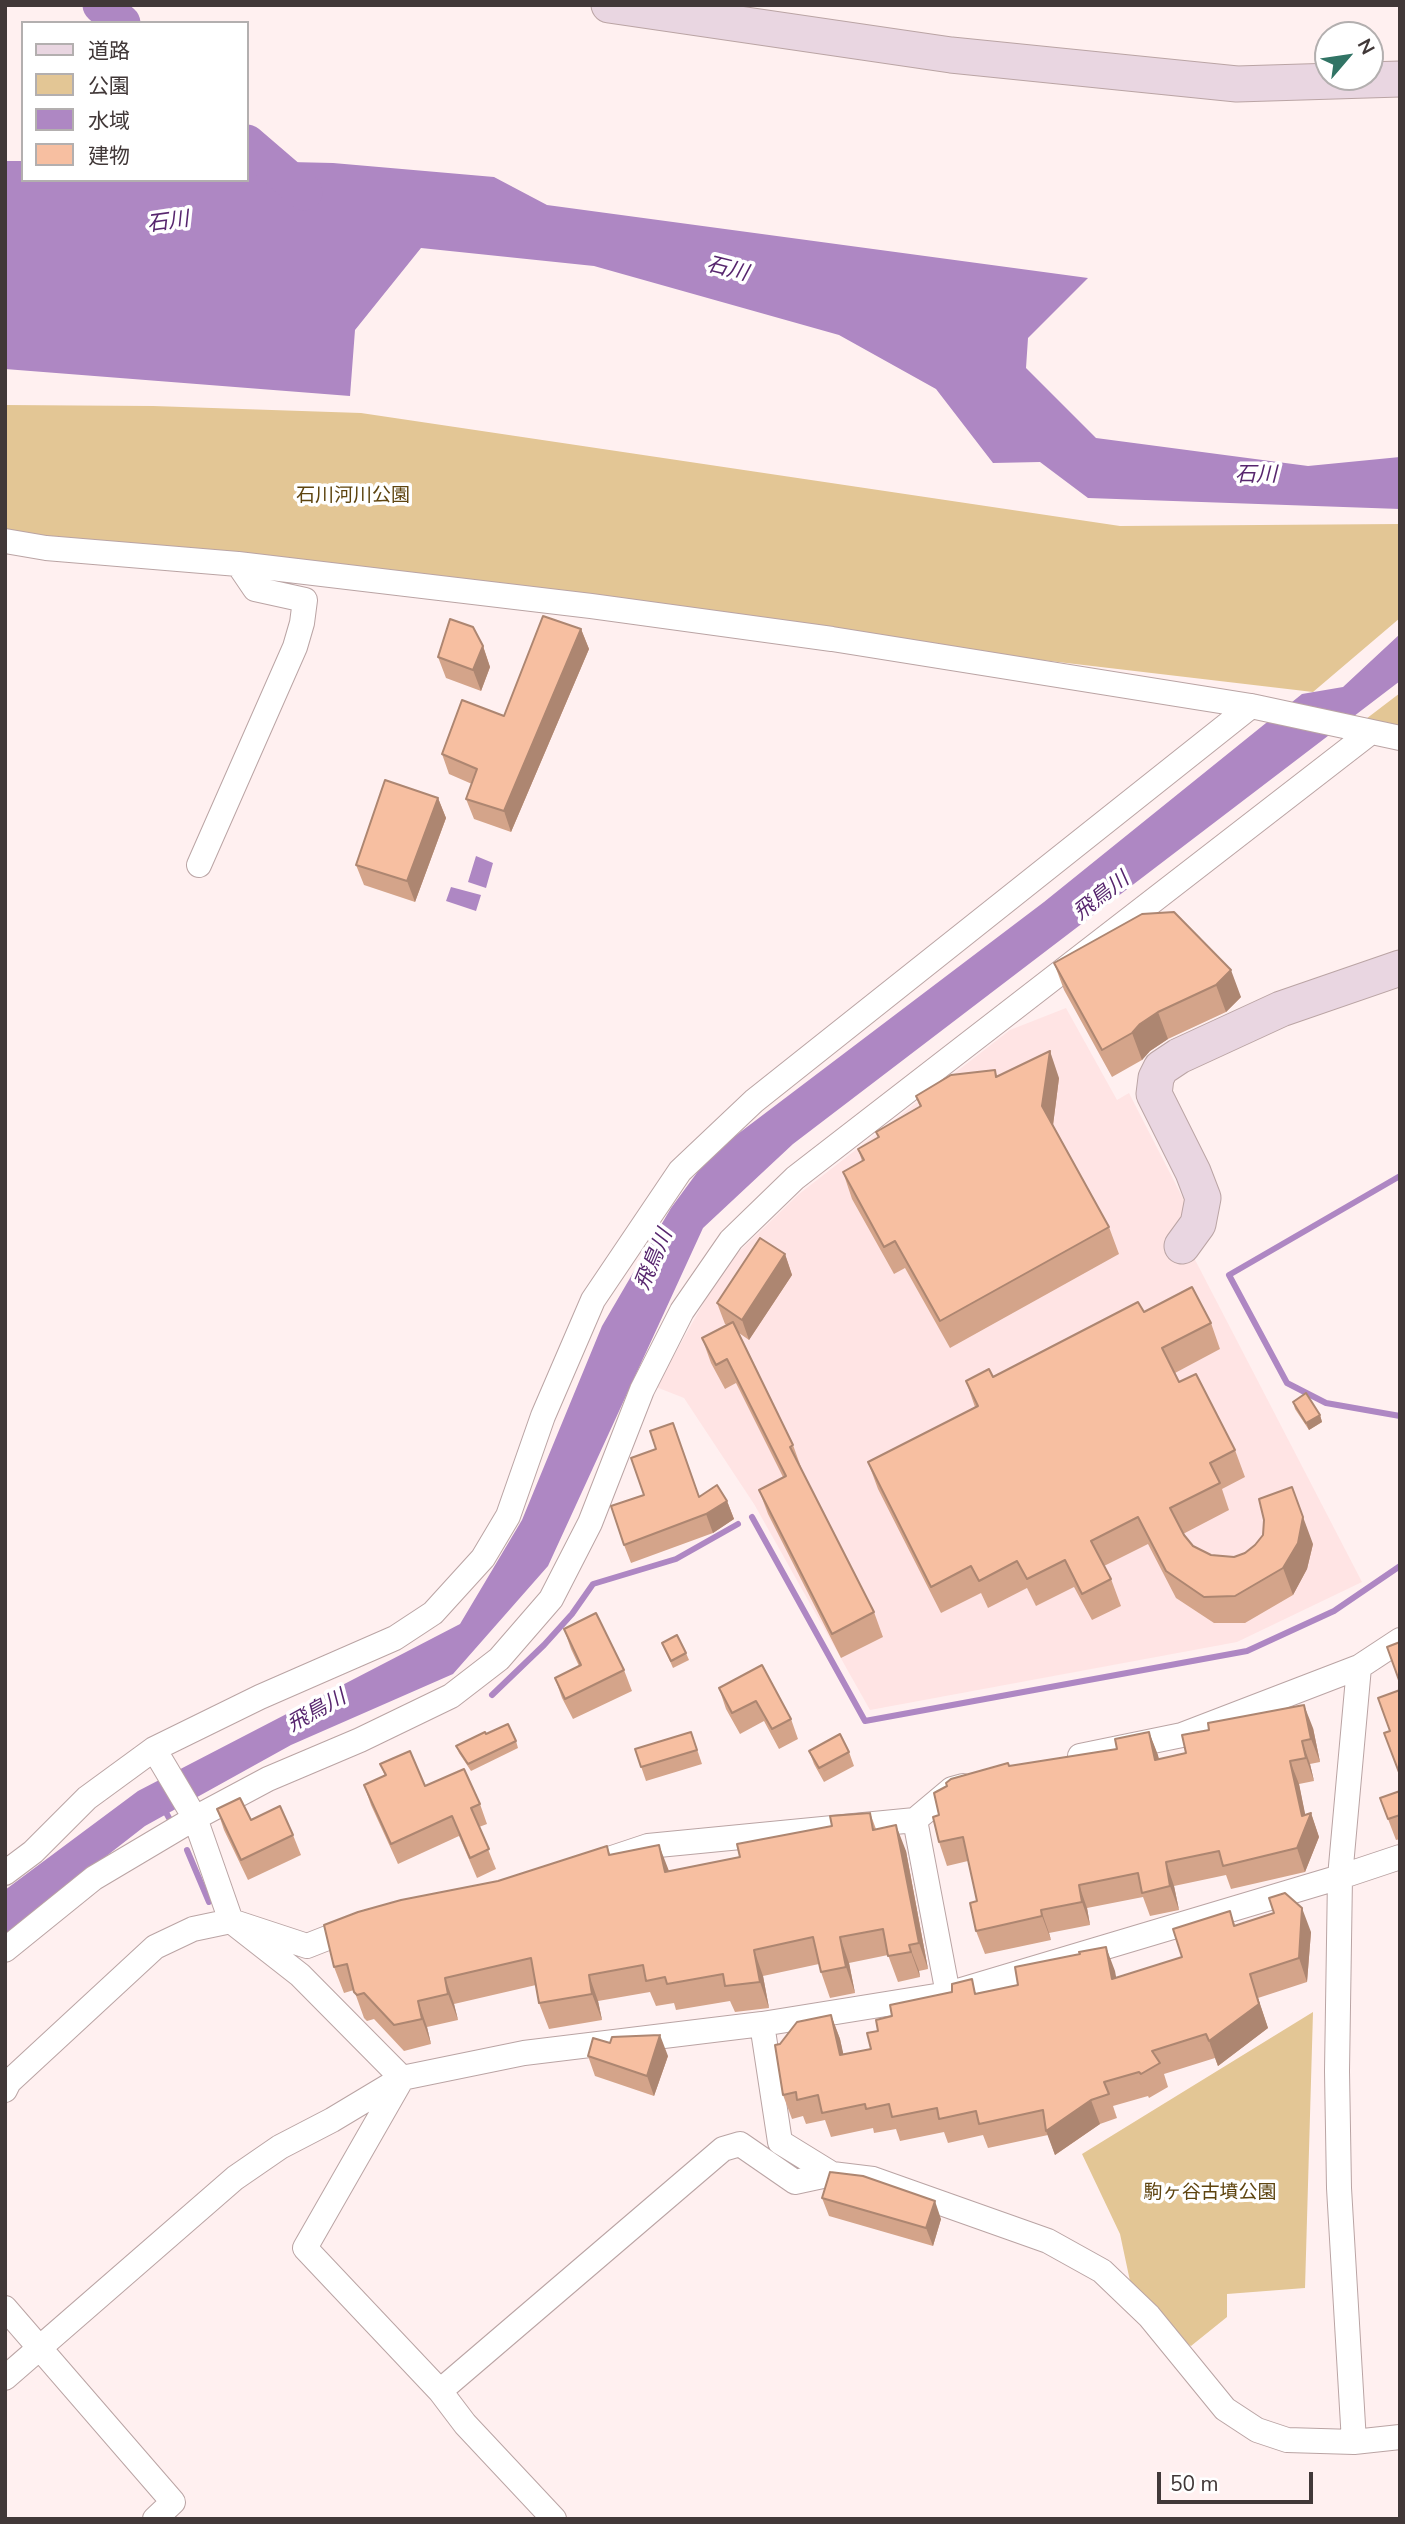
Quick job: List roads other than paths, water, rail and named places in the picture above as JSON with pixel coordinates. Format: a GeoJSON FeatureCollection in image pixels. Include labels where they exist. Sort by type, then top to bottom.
{"type":"FeatureCollection","features":[{"type":"Feature","properties":{"kind":"street"},"geometry":{"type":"LineString","coordinates":[[609,5],[951,55],[1237,84],[1400,79]]}},
{"type":"Feature","properties":{"kind":"street"},"geometry":{"type":"LineString","coordinates":[[5,541],[46,548],[238,564],[591,606],[819,637],[1251,706],[1400,738]]}},
{"type":"Feature","properties":{"kind":"street"},"geometry":{"type":"LineString","coordinates":[[200,864],[295,647],[305,600],[255,589],[238,564]]}},
{"type":"Feature","properties":{"kind":"street"},"geometry":{"type":"LineString","coordinates":[[5,1873],[33,1852],[87,1798],[157,1753],[260,1697],[395,1638],[433,1613],[483,1558],[508,1516],[543,1416],[593,1300],[680,1171],[754,1101],[1251,706]]}},
{"type":"Feature","properties":{"kind":"street"},"geometry":{"type":"LineString","coordinates":[[5,1950],[94,1878],[192,1813],[360,1740],[451,1696],[499,1659],[551,1599],[590,1523],[642,1390],[682,1311],[731,1240],[795,1178],[1359,730]]}},
{"type":"Feature","properties":{"kind":"street"},"geometry":{"type":"LineString","coordinates":[[1182,1245],[1198,1224],[1203,1198],[1194,1172],[1154,1094],[1156,1078],[1161,1068],[1179,1056],[1281,1009],[1400,968]]}},
{"type":"Feature","properties":{"kind":"street"},"geometry":{"type":"LineString","coordinates":[[1053,1761],[1182,1735],[1359,1667],[1400,1640]]}},
{"type":"Feature","properties":{"kind":"street"},"geometry":{"type":"LineString","coordinates":[[1354,2442],[1338,2175],[1337,2071],[1340,1877],[1359,1667]]}},
{"type":"Feature","properties":{"kind":"street"},"geometry":{"type":"LineString","coordinates":[[157,1753],[192,1813],[231,1921],[300,1975],[402,2078]]}},
{"type":"Feature","properties":{"kind":"street"},"geometry":{"type":"LineString","coordinates":[[582,1868],[648,1846],[915,1820],[952,1789],[989,1779]]}},
{"type":"Feature","properties":{"kind":"street"},"geometry":{"type":"LineString","coordinates":[[915,1820],[948,1994]]}},
{"type":"Feature","properties":{"kind":"street"},"geometry":{"type":"LineString","coordinates":[[5,2378],[235,2178],[280,2147],[402,2078],[524,2053],[762,2024],[948,1994],[1400,1857]]}},
{"type":"Feature","properties":{"kind":"street"},"geometry":{"type":"LineString","coordinates":[[5,2090],[9,2082],[155,1947],[193,1929],[231,1921],[307,1946],[379,1917]]}},
{"type":"Feature","properties":{"kind":"street"},"geometry":{"type":"LineString","coordinates":[[762,2024],[780,2142],[832,2174]]}},
{"type":"Feature","properties":{"kind":"street"},"geometry":{"type":"LineString","coordinates":[[402,2078],[305,2248],[440,2391],[466,2424],[554,2519]]}},
{"type":"Feature","properties":{"kind":"street"},"geometry":{"type":"LineString","coordinates":[[440,2391],[723,2149],[740,2144],[795,2182],[832,2174],[873,2179],[1048,2241],[1102,2271],[1149,2316],[1225,2409],[1258,2430],[1287,2440],[1354,2442],[1400,2437]]}},
{"type":"Feature","properties":{"kind":"street"},"geometry":{"type":"LineString","coordinates":[[5,2308],[173,2501],[155,2519]]}},
{"type":"Feature","properties":{"kind":"water","name":"石川"},"geometry":{"type":"Polygon","coordinates":[[[5,161],[21,161],[21,182],[248,182],[248,161],[333,163],[494,177],[547,205],[1088,278],[1028,338],[1026,368],[1096,438],[1308,466],[1400,457],[1400,509],[1088,498],[1040,462],[993,463],[936,389],[839,335],[594,266],[421,248],[355,330],[350,396],[5,369],[5,161]]]}},
{"type":"Feature","properties":{"kind":"water","name":"飛鳥川"},"geometry":{"type":"Polygon","coordinates":[[[1400,634],[1400,681],[793,1144],[703,1228],[548,1566],[453,1674],[291,1745],[145,1826],[5,1935],[5,1890],[138,1791],[460,1624],[522,1520],[602,1326],[671,1208],[710,1155],[1044,902],[1302,694],[1343,687],[1400,634]]]}},
{"type":"Feature","properties":{"kind":"water"},"geometry":{"type":"Polygon","coordinates":[[[476,856],[493,863],[486,888],[468,882],[476,856]]]}},
{"type":"Feature","properties":{"kind":"water"},"geometry":{"type":"Polygon","coordinates":[[[451,887],[481,895],[476,911],[446,901],[451,887]]]}},
{"type":"Feature","properties":{"kind":"waterway"},"geometry":{"type":"LineString","coordinates":[[101,5],[120,21]]}},
{"type":"Feature","properties":{"kind":"waterway"},"geometry":{"type":"LineString","coordinates":[[248,144],[304,192]]}},
{"type":"Feature","properties":{"kind":"waterway"},"geometry":{"type":"LineString","coordinates":[[1400,1176],[1229,1275],[1287,1383],[1326,1403],[1400,1416]]}},
{"type":"Feature","properties":{"kind":"waterway"},"geometry":{"type":"LineString","coordinates":[[752,1517],[865,1721],[1247,1651],[1334,1611],[1400,1566]]}},
{"type":"Feature","properties":{"kind":"waterway"},"geometry":{"type":"LineString","coordinates":[[492,1695],[544,1645],[572,1614],[593,1584],[676,1559],[738,1524]]}},
{"type":"Feature","properties":{"kind":"waterway"},"geometry":{"type":"LineString","coordinates":[[163,1807],[169,1818]]}},
{"type":"Feature","properties":{"kind":"waterway"},"geometry":{"type":"LineString","coordinates":[[187,1850],[209,1902]]}},
{"type":"Feature","properties":{"kind":"park label","name":"石川河川公園"},"geometry":{"type":"Point","coordinates":[353,496]}},
{"type":"Feature","properties":{"kind":"park label","name":"駒ヶ谷古墳公園"},"geometry":{"type":"Point","coordinates":[1210,2193]}}]}
